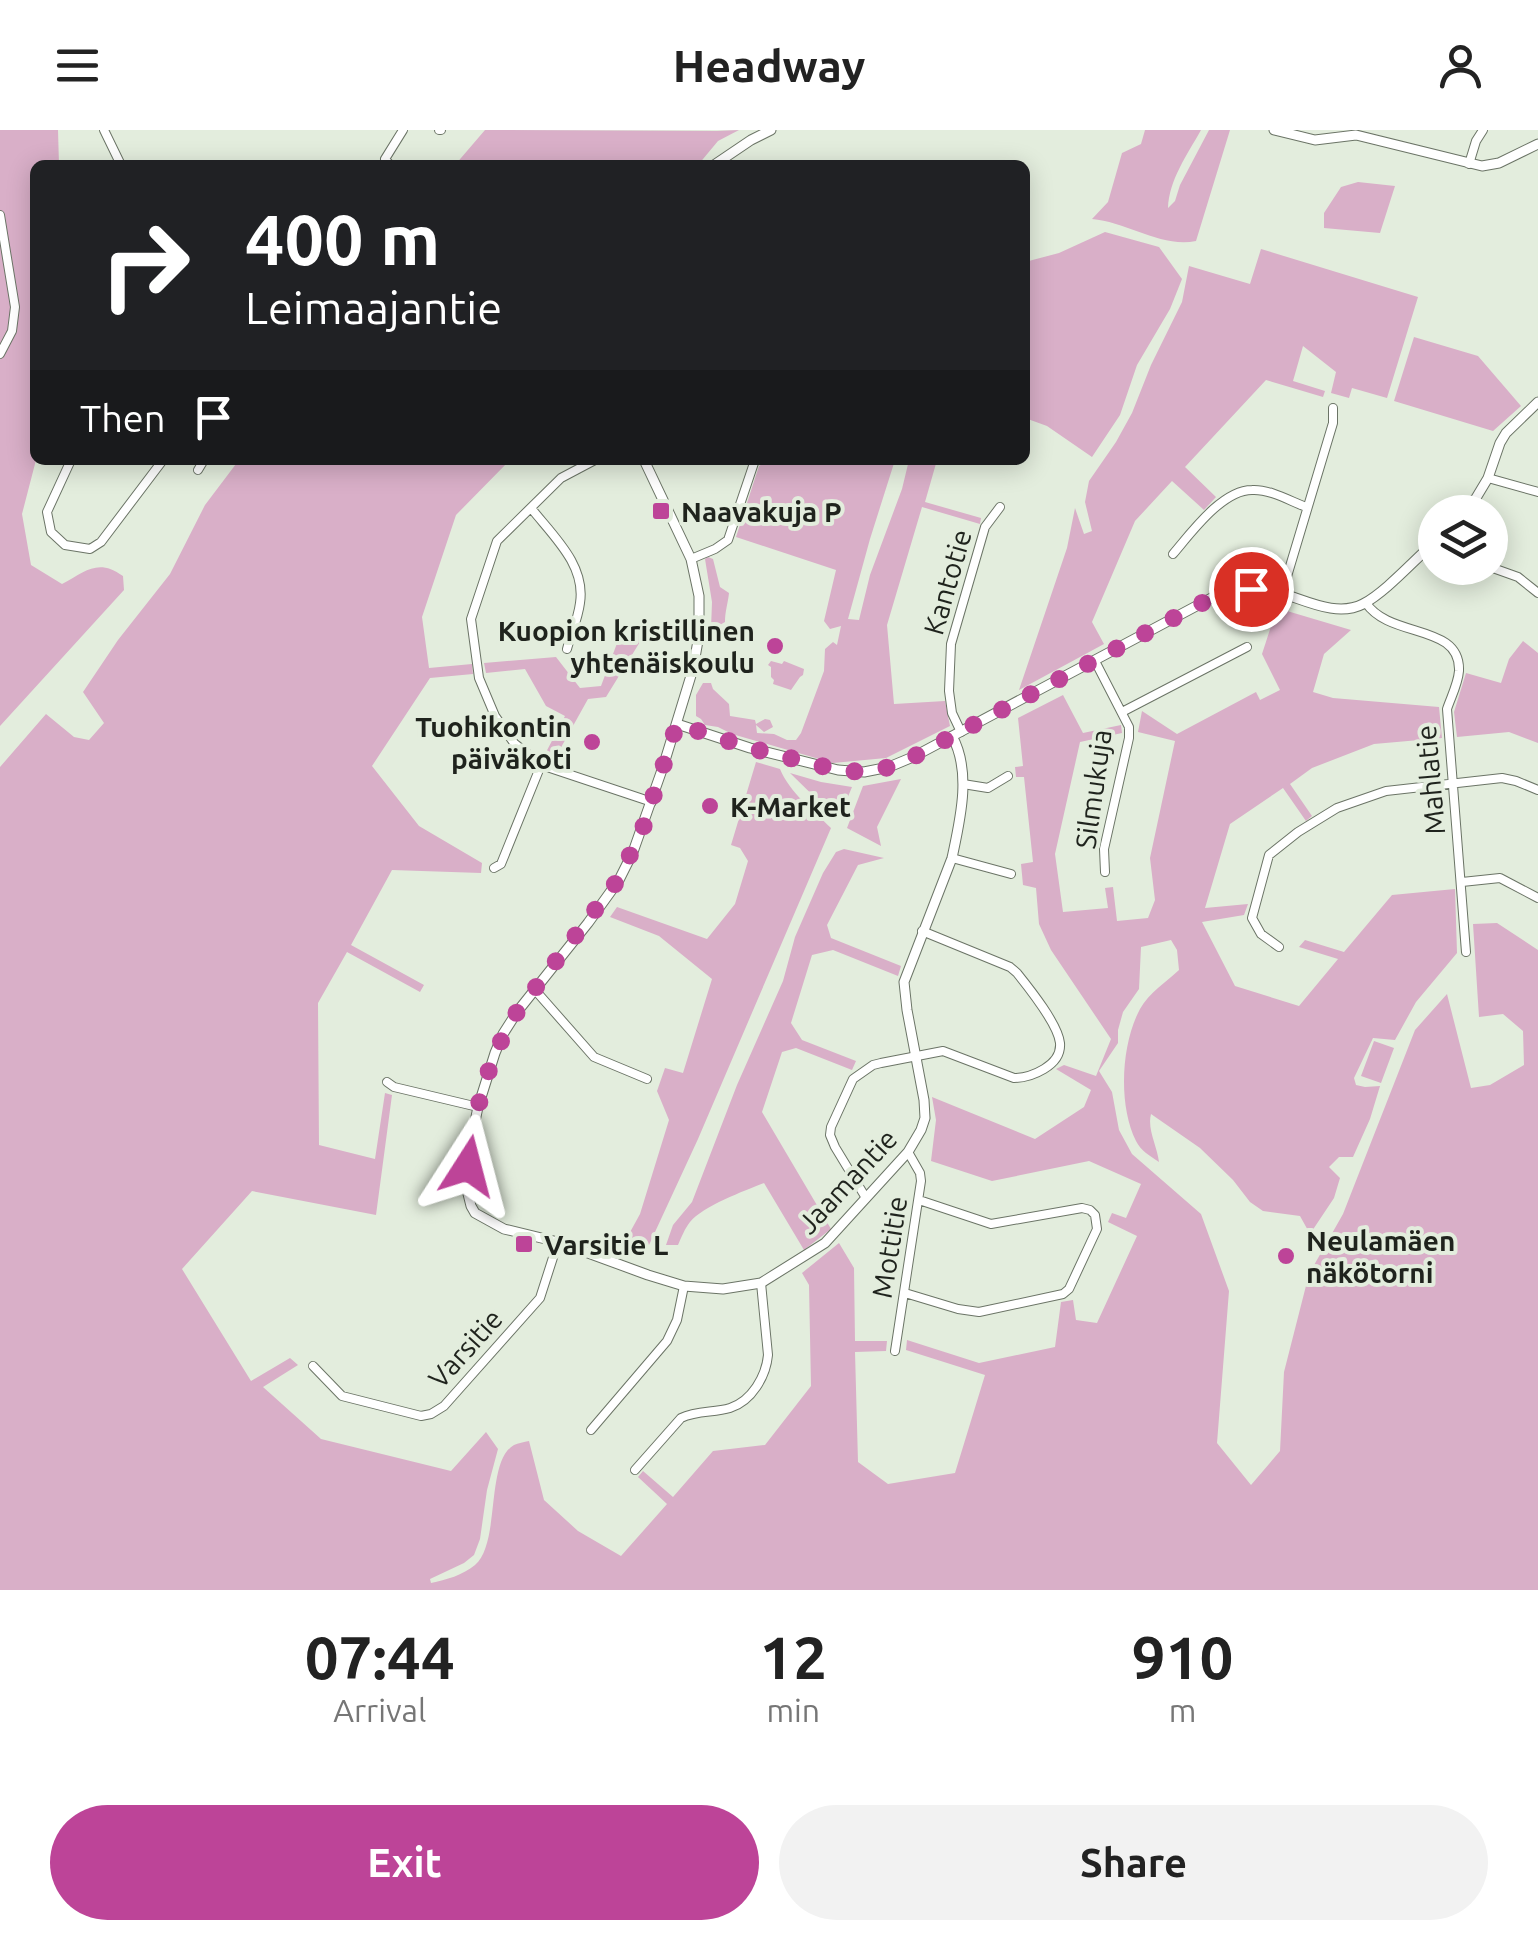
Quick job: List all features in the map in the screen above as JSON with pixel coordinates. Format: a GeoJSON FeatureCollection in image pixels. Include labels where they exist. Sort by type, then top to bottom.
{"type":"FeatureCollection","features":[{"type":"Feature","properties":{"kind":"street"},"geometry":{"type":"LineString","coordinates":[[104,130],[119,160]]}},
{"type":"Feature","properties":{"kind":"street"},"geometry":{"type":"LineString","coordinates":[[388,160],[403,130]]}},
{"type":"Feature","properties":{"kind":"street"},"geometry":{"type":"LineString","coordinates":[[721,160],[771,130]]}},
{"type":"Feature","properties":{"kind":"street"},"geometry":{"type":"LineString","coordinates":[[1274,130],[1315,140],[1356,135],[1490,166],[1538,144]]}},
{"type":"Feature","properties":{"kind":"street"},"geometry":{"type":"LineString","coordinates":[[1469,164],[1476,140],[1484,130]]}},
{"type":"Feature","properties":{"kind":"street"},"geometry":{"type":"LineString","coordinates":[[0,216],[15,307],[12,331],[0,354]]}},
{"type":"Feature","properties":{"kind":"street"},"geometry":{"type":"LineString","coordinates":[[1478,495],[1506,433],[1538,402]]}},
{"type":"Feature","properties":{"kind":"street"},"geometry":{"type":"LineString","coordinates":[[1282,593],[1332,423],[1333,408]]}},
{"type":"Feature","properties":{"kind":"street"},"geometry":{"type":"LineString","coordinates":[[70,465],[47,512],[50,532],[65,546],[90,549],[101,542],[159,465]]}},
{"type":"Feature","properties":{"kind":"street"},"geometry":{"type":"LineString","coordinates":[[198,470],[201,465]]}},
{"type":"Feature","properties":{"kind":"street"},"geometry":{"type":"LineString","coordinates":[[586,465],[561,478],[498,541],[471,619],[479,678],[495,716],[514,743],[542,765],[652,802]]}},
{"type":"Feature","properties":{"kind":"street"},"geometry":{"type":"LineString","coordinates":[[387,1082],[478,1108],[503,1034],[618,880],[633,852],[677,724],[698,635],[698,596],[690,559],[646,465]]}},
{"type":"Feature","properties":{"kind":"street"},"geometry":{"type":"LineString","coordinates":[[690,559],[728,540],[753,465]]}},
{"type":"Feature","properties":{"kind":"street"},"geometry":{"type":"LineString","coordinates":[[1488,478],[1538,492]]}},
{"type":"Feature","properties":{"kind":"street"},"geometry":{"type":"LineString","coordinates":[[1172,554],[1211,511],[1239,493],[1253,490],[1306,507]]}},
{"type":"Feature","properties":{"kind":"street","name":"Kantotie"},"geometry":{"type":"LineString","coordinates":[[956,734],[949,691],[951,644],[985,526],[1000,507]]}},
{"type":"Feature","properties":{"kind":"street"},"geometry":{"type":"LineString","coordinates":[[532,508],[572,560],[580,578],[580,604],[567,649]]}},
{"type":"Feature","properties":{"kind":"street"},"geometry":{"type":"LineString","coordinates":[[677,724],[750,748],[838,770],[864,772],[890,767],[1217,595],[1251,589],[1340,609],[1356,607],[1366,603],[1418,557]]}},
{"type":"Feature","properties":{"kind":"street"},"geometry":{"type":"LineString","coordinates":[[1508,573],[1538,592]]}},
{"type":"Feature","properties":{"kind":"street","name":"Mahlatie"},"geometry":{"type":"LineString","coordinates":[[1366,603],[1378,617],[1447,642],[1456,652],[1457,680],[1447,709],[1466,952]]}},
{"type":"Feature","properties":{"kind":"street"},"geometry":{"type":"LineString","coordinates":[[1122,712],[1247,647]]}},
{"type":"Feature","properties":{"kind":"street","name":"Silmukuja"},"geometry":{"type":"LineString","coordinates":[[1094,661],[1129,727],[1104,849],[1105,872]]}},
{"type":"Feature","properties":{"kind":"street","name":"Jaamantie"},"geometry":{"type":"LineString","coordinates":[[478,1108],[470,1146],[468,1197],[475,1213],[504,1229],[558,1242],[684,1286],[723,1289],[761,1283],[826,1243],[908,1152],[925,1118],[904,982],[952,858],[963,784],[956,734]]}},
{"type":"Feature","properties":{"kind":"street"},"geometry":{"type":"LineString","coordinates":[[498,866],[542,765]]}},
{"type":"Feature","properties":{"kind":"street"},"geometry":{"type":"LineString","coordinates":[[963,784],[988,788],[1008,776]]}},
{"type":"Feature","properties":{"kind":"street"},"geometry":{"type":"LineString","coordinates":[[1279,948],[1261,934],[1252,918],[1269,855],[1337,808],[1386,791],[1502,778],[1538,790]]}},
{"type":"Feature","properties":{"kind":"street"},"geometry":{"type":"LineString","coordinates":[[952,858],[1012,874]]}},
{"type":"Feature","properties":{"kind":"street"},"geometry":{"type":"LineString","coordinates":[[1462,882],[1500,878],[1538,898]]}},
{"type":"Feature","properties":{"kind":"street"},"geometry":{"type":"LineString","coordinates":[[866,1198],[830,1135],[858,1074],[881,1063],[943,1051],[1023,1078],[1054,1063],[1060,1040],[1024,982],[1010,967],[922,931]]}},
{"type":"Feature","properties":{"kind":"street"},"geometry":{"type":"LineString","coordinates":[[536,990],[594,1057],[647,1079]]}},
{"type":"Feature","properties":{"kind":"street","name":"Mottitie"},"geometry":{"type":"LineString","coordinates":[[895,1351],[922,1181],[908,1152]]}},
{"type":"Feature","properties":{"kind":"street"},"geometry":{"type":"LineString","coordinates":[[905,1293],[979,1312],[1063,1294],[1097,1229],[1095,1215],[1082,1208],[991,1224],[919,1200]]}},
{"type":"Feature","properties":{"kind":"street","name":"Varsitie"},"geometry":{"type":"LineString","coordinates":[[312,1366],[342,1396],[421,1416],[431,1414],[454,1396],[540,1298],[558,1242]]}},
{"type":"Feature","properties":{"kind":"street"},"geometry":{"type":"LineString","coordinates":[[635,1470],[681,1418],[733,1407],[757,1386],[768,1355],[761,1283]]}},
{"type":"Feature","properties":{"kind":"street"},"geometry":{"type":"LineString","coordinates":[[591,1430],[667,1341],[677,1320],[684,1286]]}},
{"type":"Feature","properties":{"kind":"shaded area"},"geometry":{"type":"Polygon","coordinates":[[[0,130],[58,130],[59,160],[30,160],[30,465],[35,465],[22,514],[31,565],[62,584],[92,568],[106,568],[123,576],[124,590],[0,726],[0,130]]]}},
{"type":"Feature","properties":{"kind":"shaded area"},"geometry":{"type":"Polygon","coordinates":[[[485,130],[739,130],[718,141],[702,160],[459,160],[485,130]]]}},
{"type":"Feature","properties":{"kind":"shaded area"},"geometry":{"type":"Polygon","coordinates":[[[1145,130],[1201,130],[1175,178],[1168,208],[1209,130],[1230,130],[1196,241],[1170,241],[1092,219],[1108,202],[1122,153],[1141,144],[1145,130]]]}},
{"type":"Feature","properties":{"kind":"shaded area"},"geometry":{"type":"Polygon","coordinates":[[[1358,182],[1395,186],[1380,233],[1324,228],[1324,213],[1341,187],[1358,182]]]}},
{"type":"Feature","properties":{"kind":"shaded area"},"geometry":{"type":"Polygon","coordinates":[[[1105,232],[1159,247],[1182,279],[1170,309],[1137,365],[1120,415],[1092,457],[1047,426],[1030,420],[1030,261],[1059,253],[1105,232]]]}},
{"type":"Feature","properties":{"kind":"shaded area"},"geometry":{"type":"Polygon","coordinates":[[[1261,249],[1418,297],[1387,398],[1352,388],[1349,398],[1331,393],[1336,372],[1303,346],[1293,381],[1325,391],[1323,397],[1266,380],[1185,467],[1216,497],[1204,510],[1172,481],[1135,521],[1092,622],[1104,644],[1019,690],[1067,548],[1075,508],[1084,534],[1092,531],[1085,502],[1089,481],[1132,413],[1182,302],[1189,266],[1250,284],[1261,249]]]}},
{"type":"Feature","properties":{"kind":"shaded area"},"geometry":{"type":"Polygon","coordinates":[[[1414,337],[1478,356],[1521,406],[1493,431],[1394,401],[1414,337]]]}},
{"type":"Feature","properties":{"kind":"shaded area"},"geometry":{"type":"Polygon","coordinates":[[[235,465],[505,465],[456,515],[422,617],[429,668],[472,664],[473,674],[430,678],[372,766],[419,826],[482,863],[481,873],[392,870],[351,945],[424,985],[420,992],[347,952],[318,1003],[319,1145],[375,1159],[385,1093],[392,1095],[376,1215],[252,1191],[182,1269],[251,1381],[290,1358],[298,1365],[263,1387],[321,1439],[451,1471],[486,1432],[498,1449],[480,1539],[474,1555],[430,1579],[431,1583],[465,1572],[483,1554],[499,1467],[516,1444],[529,1441],[544,1500],[578,1531],[621,1556],[667,1504],[638,1477],[643,1471],[673,1497],[713,1451],[765,1445],[811,1386],[809,1285],[802,1273],[839,1243],[854,1268],[855,1341],[887,1341],[886,1351],[855,1352],[858,1462],[888,1484],[955,1473],[985,1375],[906,1350],[907,1340],[979,1363],[1055,1347],[1061,1302],[1073,1300],[1076,1320],[1097,1323],[1137,1236],[1108,1222],[1112,1213],[1126,1218],[1141,1184],[1089,1161],[992,1181],[931,1161],[936,1120],[932,1097],[1035,1139],[1084,1107],[1091,1090],[1056,1069],[1064,1065],[1096,1076],[1111,1039],[1051,950],[1039,924],[1036,888],[1023,885],[1021,864],[1033,862],[1024,777],[1016,777],[1015,767],[1023,766],[1018,718],[1063,695],[1083,733],[1121,725],[1122,733],[1080,742],[1055,854],[1063,912],[1108,908],[1105,888],[1113,887],[1117,921],[1148,918],[1155,900],[1150,858],[1175,741],[1138,732],[1142,711],[1177,734],[1256,692],[1260,700],[1280,690],[1262,654],[1277,608],[1351,630],[1324,654],[1313,692],[1333,698],[1439,707],[1442,738],[1374,744],[1312,768],[1290,784],[1312,816],[1306,821],[1283,788],[1230,824],[1205,908],[1248,904],[1244,915],[1202,922],[1235,986],[1299,1006],[1338,959],[1299,947],[1305,940],[1344,952],[1392,895],[1455,889],[1457,953],[1416,1002],[1395,1040],[1373,1038],[1354,1078],[1356,1085],[1380,1086],[1370,1119],[1353,1157],[1339,1157],[1329,1167],[1340,1178],[1334,1198],[1310,1234],[1300,1216],[1263,1211],[1250,1202],[1200,1148],[1151,1114],[1159,1162],[1136,1141],[1124,1093],[1129,1039],[1140,1009],[1179,970],[1177,950],[1171,940],[1141,947],[1139,989],[1123,1012],[1118,1043],[1099,1071],[1112,1092],[1119,1130],[1132,1154],[1201,1214],[1229,1291],[1217,1443],[1251,1485],[1280,1451],[1284,1372],[1309,1274],[1343,1214],[1415,1030],[1447,994],[1471,1088],[1490,1085],[1524,1065],[1523,1031],[1503,1014],[1479,1017],[1473,924],[1497,923],[1538,950],[1538,1590],[0,1590],[0,767],[46,714],[74,737],[89,740],[104,723],[83,692],[170,574],[205,505],[235,465]]]}},
{"type":"Feature","properties":{"kind":"shaded area"},"geometry":{"type":"Polygon","coordinates":[[[893,465],[848,619],[859,620],[870,575],[908,465],[936,465],[925,502],[981,518],[980,524],[922,507],[887,625],[894,704],[945,701],[950,726],[886,758],[833,763],[705,725],[696,716],[696,695],[703,683],[711,683],[729,704],[730,716],[755,720],[756,724],[770,720],[773,727],[764,732],[756,725],[757,733],[796,740],[824,671],[825,649],[833,642],[837,645],[841,626],[830,629],[824,621],[836,570],[736,537],[759,466],[893,465]]]}},
{"type":"Feature","properties":{"kind":"shaded area"},"geometry":{"type":"Polygon","coordinates":[[[705,559],[713,559],[720,587],[729,593],[725,622],[717,630],[711,629],[712,602],[705,559]]]}},
{"type":"Feature","properties":{"kind":"shaded area"},"geometry":{"type":"Polygon","coordinates":[[[625,622],[690,633],[688,644],[643,637],[606,697],[588,699],[554,760],[544,756],[565,716],[546,706],[525,669],[486,673],[484,663],[556,657],[580,688],[601,686],[625,622]]]}},
{"type":"Feature","properties":{"kind":"shaded area"},"geometry":{"type":"Polygon","coordinates":[[[1523,641],[1538,653],[1538,743],[1509,732],[1457,737],[1454,712],[1466,673],[1501,683],[1509,659],[1523,641]]]}},
{"type":"Feature","properties":{"kind":"shaded area"},"geometry":{"type":"Polygon","coordinates":[[[771,661],[784,661],[804,669],[791,690],[773,684],[768,665],[771,661]]]}},
{"type":"Feature","properties":{"kind":"shaded area"},"geometry":{"type":"Polygon","coordinates":[[[756,762],[780,769],[796,793],[831,828],[649,1245],[642,1241],[623,1245],[640,1214],[669,1120],[657,1091],[665,1068],[683,1073],[712,979],[659,936],[610,917],[617,907],[707,939],[735,904],[748,861],[740,848],[731,845],[756,762]]]}},
{"type":"Feature","properties":{"kind":"shaded area"},"geometry":{"type":"Polygon","coordinates":[[[790,773],[852,787],[840,816],[835,817],[790,773]]]}},
{"type":"Feature","properties":{"kind":"shaded area"},"geometry":{"type":"Polygon","coordinates":[[[901,779],[877,827],[881,846],[847,828],[863,786],[901,779]]]}},
{"type":"Feature","properties":{"kind":"shaded area"},"geometry":{"type":"Polygon","coordinates":[[[844,849],[884,858],[858,865],[827,925],[831,938],[901,966],[898,976],[833,950],[812,955],[791,1023],[802,1040],[856,1061],[852,1070],[796,1048],[782,1052],[762,1112],[831,1229],[804,1250],[764,1183],[704,1210],[690,1222],[678,1245],[666,1245],[673,1225],[692,1202],[823,873],[836,852],[844,849]]]}},
{"type":"Feature","properties":{"kind":"shaded area"},"geometry":{"type":"Polygon","coordinates":[[[1374,1041],[1394,1048],[1381,1083],[1361,1076],[1374,1041]]]}},
{"type":"Feature","properties":{"kind":"place","name":"Naavakuja P"},"geometry":{"type":"Point","coordinates":[661,511]}},
{"type":"Feature","properties":{"kind":"place","name":"Kuopion kristillinen yhtenäiskoulu"},"geometry":{"type":"Point","coordinates":[775,646]}},
{"type":"Feature","properties":{"kind":"place","name":"Tuohikontin päiväkoti"},"geometry":{"type":"Point","coordinates":[592,742]}},
{"type":"Feature","properties":{"kind":"place","name":"K-Market"},"geometry":{"type":"Point","coordinates":[710,806]}},
{"type":"Feature","properties":{"kind":"place","name":"Varsitie L"},"geometry":{"type":"Point","coordinates":[524,1244]}},
{"type":"Feature","properties":{"kind":"place","name":"Neulamäen näkötorni"},"geometry":{"type":"Point","coordinates":[1286,1256]}},
{"type":"Feature","properties":{"kind":"route"},"geometry":{"type":"LineString","coordinates":[[468,1166],[478,1108],[494,1053],[517,1012],[618,880],[643,828],[677,724],[750,748],[838,770],[864,772],[890,767],[1217,595],[1251,589]]}}]}
